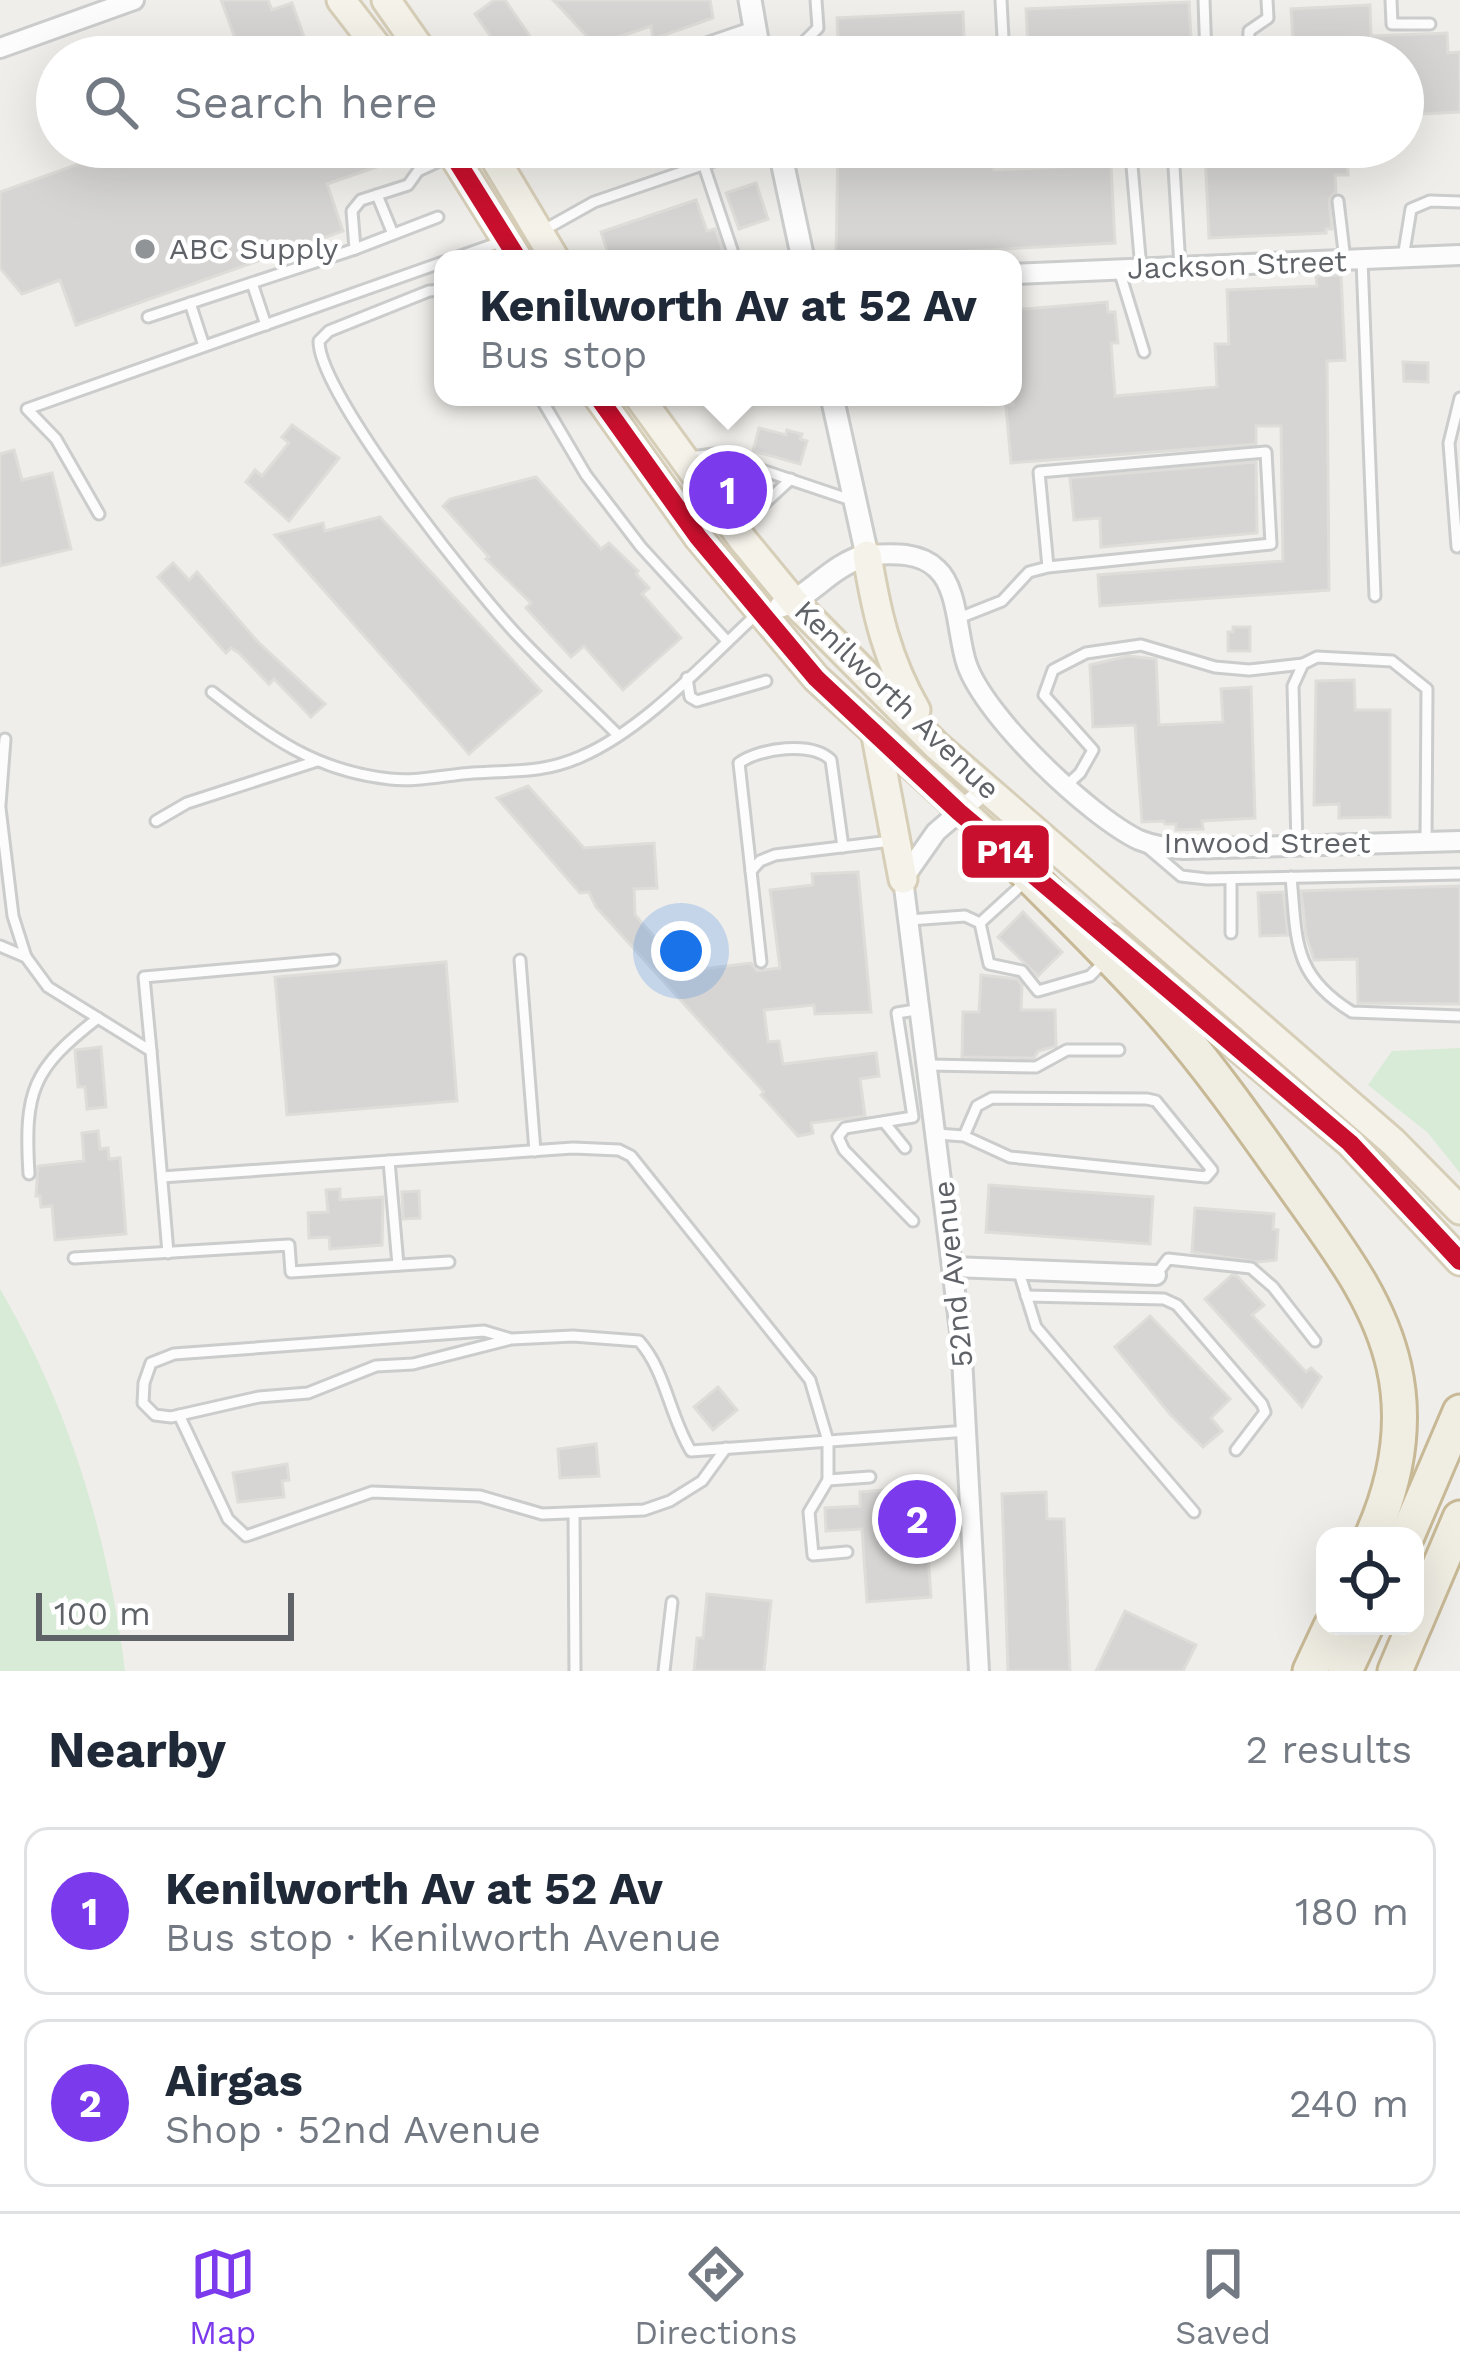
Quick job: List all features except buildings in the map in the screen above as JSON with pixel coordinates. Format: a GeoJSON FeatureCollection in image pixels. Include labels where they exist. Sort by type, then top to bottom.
{"type":"FeatureCollection","features":[{"type":"Feature","properties":{"kind":"highway"},"geometry":{"type":"LineString","coordinates":[[1000,847],[1165,1016],[1218,1080],[1339,1250],[1382,1325],[1399,1394],[1400,1435],[1389,1491],[1375,1527]]}},
{"type":"Feature","properties":{"kind":"highway"},"geometry":{"type":"LineString","coordinates":[[1411,1527],[1460,1412]]}},
{"type":"Feature","properties":{"kind":"highway"},"geometry":{"type":"LineString","coordinates":[[1424,1604],[1460,1518]]}},
{"type":"Feature","properties":{"kind":"highway"},"geometry":{"type":"LineString","coordinates":[[1310,1671],[1326,1635]]}},
{"type":"Feature","properties":{"kind":"highway"},"geometry":{"type":"LineString","coordinates":[[1345,1671],[1362,1635]]}},
{"type":"Feature","properties":{"kind":"highway"},"geometry":{"type":"LineString","coordinates":[[1395,1671],[1411,1635]]}},
{"type":"Feature","properties":{"kind":"main road"},"geometry":{"type":"LineString","coordinates":[[340,0],[368,36]]}},
{"type":"Feature","properties":{"kind":"main road"},"geometry":{"type":"LineString","coordinates":[[386,0],[411,36]]}},
{"type":"Feature","properties":{"kind":"main road"},"geometry":{"type":"LineString","coordinates":[[462,168],[512,249]]}},
{"type":"Feature","properties":{"kind":"main road"},"geometry":{"type":"LineString","coordinates":[[500,168],[549,250]]}},
{"type":"Feature","properties":{"kind":"main road","name":"Kenilworth Avenue"},"geometry":{"type":"LineString","coordinates":[[604,406],[698,537],[816,678],[958,812],[1350,1143],[1460,1261]]}},
{"type":"Feature","properties":{"kind":"main road","name":"Kenilworth Avenue"},"geometry":{"type":"LineString","coordinates":[[650,406],[682,458],[794,602],[936,745],[1393,1142],[1460,1210]]}},
{"type":"Feature","properties":{"kind":"main road"},"geometry":{"type":"LineString","coordinates":[[867,555],[894,673],[936,745]]}},
{"type":"Feature","properties":{"kind":"main road"},"geometry":{"type":"LineString","coordinates":[[876,736],[903,880]]}},
{"type":"Feature","properties":{"kind":"street"},"geometry":{"type":"LineString","coordinates":[[0,48],[134,0]]}},
{"type":"Feature","properties":{"kind":"street"},"geometry":{"type":"LineString","coordinates":[[750,0],[756,36]]}},
{"type":"Feature","properties":{"kind":"street"},"geometry":{"type":"LineString","coordinates":[[743,36],[755,32]]}},
{"type":"Feature","properties":{"kind":"street"},"geometry":{"type":"LineString","coordinates":[[783,168],[800,250]]}},
{"type":"Feature","properties":{"kind":"street","name":"Jackson Street"},"geometry":{"type":"LineString","coordinates":[[1022,274],[1460,255]]}},
{"type":"Feature","properties":{"kind":"street"},"geometry":{"type":"LineString","coordinates":[[758,613],[794,602],[833,568],[867,555],[834,406]]}},
{"type":"Feature","properties":{"kind":"street","name":"Inwood Street"},"geometry":{"type":"LineString","coordinates":[[867,555],[909,556],[944,576],[968,669],[982,697],[1004,726],[1067,784],[1138,839],[1184,849],[1460,841]]}},
{"type":"Feature","properties":{"kind":"street"},"geometry":{"type":"LineString","coordinates":[[903,880],[936,832],[986,789]]}},
{"type":"Feature","properties":{"kind":"street","name":"52nd Avenue"},"geometry":{"type":"LineString","coordinates":[[903,880],[953,1267],[968,1431],[979,1671]]}},
{"type":"Feature","properties":{"kind":"street"},"geometry":{"type":"LineString","coordinates":[[953,1267],[1156,1275]]}},
{"type":"Feature","properties":{"kind":"lane"},"geometry":{"type":"LineString","coordinates":[[810,36],[818,28],[816,0]]}},
{"type":"Feature","properties":{"kind":"lane"},"geometry":{"type":"LineString","coordinates":[[1001,0],[1003,36]]}},
{"type":"Feature","properties":{"kind":"lane"},"geometry":{"type":"LineString","coordinates":[[1204,0],[1205,36]]}},
{"type":"Feature","properties":{"kind":"lane"},"geometry":{"type":"LineString","coordinates":[[1249,36],[1268,18],[1267,0]]}},
{"type":"Feature","properties":{"kind":"lane"},"geometry":{"type":"LineString","coordinates":[[1391,0],[1393,24],[1430,23]]}},
{"type":"Feature","properties":{"kind":"lane"},"geometry":{"type":"LineString","coordinates":[[355,249],[352,211],[362,200],[408,185],[423,168]]}},
{"type":"Feature","properties":{"kind":"lane"},"geometry":{"type":"LineString","coordinates":[[539,233],[594,202],[698,168]]}},
{"type":"Feature","properties":{"kind":"lane"},"geometry":{"type":"LineString","coordinates":[[705,168],[732,250]]}},
{"type":"Feature","properties":{"kind":"lane"},"geometry":{"type":"LineString","coordinates":[[1132,168],[1141,269]]}},
{"type":"Feature","properties":{"kind":"lane"},"geometry":{"type":"LineString","coordinates":[[1174,168],[1180,267]]}},
{"type":"Feature","properties":{"kind":"lane"},"geometry":{"type":"LineString","coordinates":[[377,195],[393,234]]}},
{"type":"Feature","properties":{"kind":"lane"},"geometry":{"type":"LineString","coordinates":[[1338,201],[1353,260],[1376,596]]}},
{"type":"Feature","properties":{"kind":"lane"},"geometry":{"type":"LineString","coordinates":[[1403,258],[1411,209],[1430,201],[1460,202]]}},
{"type":"Feature","properties":{"kind":"lane"},"geometry":{"type":"LineString","coordinates":[[148,317],[438,217]]}},
{"type":"Feature","properties":{"kind":"lane"},"geometry":{"type":"LineString","coordinates":[[99,514],[56,439],[27,409],[434,265]]}},
{"type":"Feature","properties":{"kind":"lane"},"geometry":{"type":"LineString","coordinates":[[1119,270],[1144,352]]}},
{"type":"Feature","properties":{"kind":"lane"},"geometry":{"type":"LineString","coordinates":[[252,283],[266,325]]}},
{"type":"Feature","properties":{"kind":"lane"},"geometry":{"type":"LineString","coordinates":[[434,291],[329,331],[319,341],[319,356],[341,402],[433,530],[517,635],[618,735]]}},
{"type":"Feature","properties":{"kind":"lane"},"geometry":{"type":"LineString","coordinates":[[190,303],[204,346]]}},
{"type":"Feature","properties":{"kind":"lane"},"geometry":{"type":"LineString","coordinates":[[1457,547],[1449,443],[1460,398]]}},
{"type":"Feature","properties":{"kind":"lane"},"geometry":{"type":"LineString","coordinates":[[545,406],[586,475],[641,547],[728,641]]}},
{"type":"Feature","properties":{"kind":"lane"},"geometry":{"type":"LineString","coordinates":[[955,620],[1001,602],[1029,572],[1048,566],[1271,544],[1266,452],[1040,472],[1048,566]]}},
{"type":"Feature","properties":{"kind":"lane"},"geometry":{"type":"LineString","coordinates":[[682,458],[714,454],[856,502]]}},
{"type":"Feature","properties":{"kind":"lane"},"geometry":{"type":"LineString","coordinates":[[736,530],[791,479]]}},
{"type":"Feature","properties":{"kind":"lane"},"geometry":{"type":"LineString","coordinates":[[212,692],[254,727],[317,761],[394,780],[525,773],[581,757],[618,735],[758,613]]}},
{"type":"Feature","properties":{"kind":"lane"},"geometry":{"type":"LineString","coordinates":[[1067,784],[1094,750],[1044,695],[1053,670],[1086,653],[1141,644],[1215,667],[1250,670],[1303,664],[1316,657],[1392,661],[1427,688],[1426,842]]}},
{"type":"Feature","properties":{"kind":"lane"},"geometry":{"type":"LineString","coordinates":[[1298,845],[1293,686],[1303,664]]}},
{"type":"Feature","properties":{"kind":"lane"},"geometry":{"type":"LineString","coordinates":[[688,678],[690,697],[698,701],[766,680]]}},
{"type":"Feature","properties":{"kind":"lane"},"geometry":{"type":"LineString","coordinates":[[4,739],[0,806],[13,916],[26,957],[48,986],[151,1051]]}},
{"type":"Feature","properties":{"kind":"lane"},"geometry":{"type":"LineString","coordinates":[[761,962],[740,763],[750,755],[812,748],[824,752],[831,760],[843,847]]}},
{"type":"Feature","properties":{"kind":"lane"},"geometry":{"type":"LineString","coordinates":[[156,821],[187,803],[317,761]]}},
{"type":"Feature","properties":{"kind":"lane"},"geometry":{"type":"LineString","coordinates":[[1138,839],[1181,876],[1460,874]]}},
{"type":"Feature","properties":{"kind":"lane"},"geometry":{"type":"LineString","coordinates":[[751,871],[775,855],[896,841]]}},
{"type":"Feature","properties":{"kind":"lane"},"geometry":{"type":"LineString","coordinates":[[980,923],[1030,877]]}},
{"type":"Feature","properties":{"kind":"lane"},"geometry":{"type":"LineString","coordinates":[[1291,877],[1300,963],[1340,1005],[1352,1012],[1460,1016]]}},
{"type":"Feature","properties":{"kind":"lane"},"geometry":{"type":"LineString","coordinates":[[1231,878],[1231,933]]}},
{"type":"Feature","properties":{"kind":"lane"},"geometry":{"type":"LineString","coordinates":[[909,920],[965,916],[980,923]]}},
{"type":"Feature","properties":{"kind":"lane"},"geometry":{"type":"LineString","coordinates":[[980,923],[988,964],[1022,971],[1038,991],[1090,976],[1108,958]]}},
{"type":"Feature","properties":{"kind":"lane"},"geometry":{"type":"LineString","coordinates":[[0,946],[26,957]]}},
{"type":"Feature","properties":{"kind":"lane"},"geometry":{"type":"LineString","coordinates":[[168,1252],[144,977],[334,960]]}},
{"type":"Feature","properties":{"kind":"lane"},"geometry":{"type":"LineString","coordinates":[[520,960],[536,1151]]}},
{"type":"Feature","properties":{"kind":"lane"},"geometry":{"type":"LineString","coordinates":[[913,1221],[844,1150],[838,1137],[845,1128],[913,1117],[896,1013],[922,1009]]}},
{"type":"Feature","properties":{"kind":"lane"},"geometry":{"type":"LineString","coordinates":[[28,1174],[26,1125],[42,1070],[62,1046],[98,1018]]}},
{"type":"Feature","properties":{"kind":"lane"},"geometry":{"type":"LineString","coordinates":[[929,1065],[1036,1066],[1067,1050],[1119,1050]]}},
{"type":"Feature","properties":{"kind":"lane"},"geometry":{"type":"LineString","coordinates":[[937,1134],[964,1136],[1010,1157],[1206,1177],[1211,1170],[1156,1101],[1147,1099],[992,1098],[977,1106],[964,1136]]}},
{"type":"Feature","properties":{"kind":"lane"},"geometry":{"type":"LineString","coordinates":[[884,1122],[905,1148]]}},
{"type":"Feature","properties":{"kind":"lane"},"geometry":{"type":"LineString","coordinates":[[162,1177],[536,1151],[619,1150],[643,1167],[810,1380],[828,1441],[828,1480],[809,1512],[813,1555],[847,1552]]}},
{"type":"Feature","properties":{"kind":"lane"},"geometry":{"type":"LineString","coordinates":[[389,1161],[398,1265]]}},
{"type":"Feature","properties":{"kind":"lane"},"geometry":{"type":"LineString","coordinates":[[74,1258],[289,1245],[291,1272],[449,1262]]}},
{"type":"Feature","properties":{"kind":"lane"},"geometry":{"type":"LineString","coordinates":[[1156,1275],[1168,1259],[1251,1268],[1273,1287],[1315,1341]]}},
{"type":"Feature","properties":{"kind":"lane"},"geometry":{"type":"LineString","coordinates":[[1018,1269],[1036,1328],[1194,1512]]}},
{"type":"Feature","properties":{"kind":"lane"},"geometry":{"type":"LineString","coordinates":[[1026,1296],[1164,1299],[1177,1305],[1265,1412],[1236,1450]]}},
{"type":"Feature","properties":{"kind":"lane"},"geometry":{"type":"LineString","coordinates":[[512,1339],[484,1331],[174,1354],[151,1364],[143,1403],[155,1415],[179,1415],[259,1397],[308,1393],[376,1366],[413,1364],[512,1339],[573,1336],[639,1341],[654,1358],[673,1421],[691,1451],[968,1431]]}},
{"type":"Feature","properties":{"kind":"lane"},"geometry":{"type":"LineString","coordinates":[[179,1415],[228,1519],[246,1536],[372,1492],[480,1496],[542,1514],[644,1510],[702,1481],[726,1448]]}},
{"type":"Feature","properties":{"kind":"lane"},"geometry":{"type":"LineString","coordinates":[[828,1480],[870,1477]]}},
{"type":"Feature","properties":{"kind":"lane"},"geometry":{"type":"LineString","coordinates":[[574,1514],[575,1671]]}},
{"type":"Feature","properties":{"kind":"lane"},"geometry":{"type":"LineString","coordinates":[[664,1671],[672,1601]]}},
{"type":"Feature","properties":{"kind":"green space"},"geometry":{"type":"Polygon","coordinates":[[[1460,1048],[1460,1173],[1428,1133],[1368,1085],[1392,1051],[1460,1048]]]}},
{"type":"Feature","properties":{"kind":"green space"},"geometry":{"type":"Polygon","coordinates":[[[0,1289],[46,1379],[82,1474],[108,1571],[125,1671],[0,1671],[0,1289]]]}},
{"type":"Feature","properties":{"kind":"transit line","name":"P14"},"geometry":{"type":"LineString","coordinates":[[461,168],[512,250]]}},
{"type":"Feature","properties":{"kind":"transit line","name":"P14"},"geometry":{"type":"LineString","coordinates":[[604,406],[698,537],[816,678],[959,812],[1350,1143],[1460,1261]]}},
{"type":"Feature","properties":{"kind":"place","name":"ABC Supply"},"geometry":{"type":"Point","coordinates":[145,249]}},
{"type":"Feature","properties":{"kind":"place","name":"Kenilworth Av at 52 Av"},"geometry":{"type":"Point","coordinates":[728,490]}},
{"type":"Feature","properties":{"kind":"place","name":"Airgas"},"geometry":{"type":"Point","coordinates":[917,1519]}}]}
